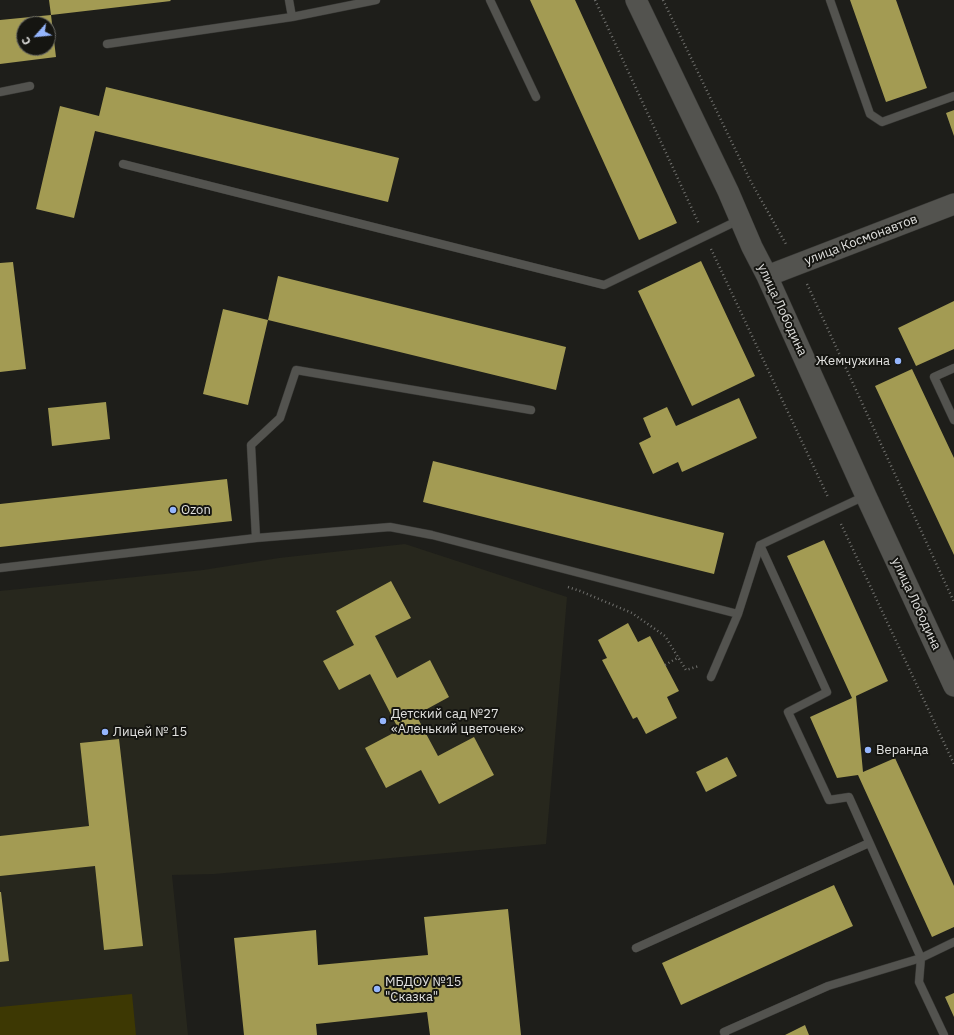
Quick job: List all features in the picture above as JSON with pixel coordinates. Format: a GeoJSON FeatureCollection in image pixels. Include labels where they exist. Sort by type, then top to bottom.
{"type":"FeatureCollection","features":[{"type":"Feature","properties":{"kind":"street","name":"улица Лободина"},"geometry":{"type":"LineString","coordinates":[[636,0],[728,191],[752,247],[767,276],[866,496],[954,686]]}},
{"type":"Feature","properties":{"kind":"street","name":"улица Космонавтов"},"geometry":{"type":"LineString","coordinates":[[767,276],[954,204]]}},
{"type":"Feature","properties":{"kind":"lane"},"geometry":{"type":"LineString","coordinates":[[289,0],[292,17]]}},
{"type":"Feature","properties":{"kind":"lane"},"geometry":{"type":"LineString","coordinates":[[107,44],[292,17],[376,0]]}},
{"type":"Feature","properties":{"kind":"lane"},"geometry":{"type":"LineString","coordinates":[[490,0],[536,97]]}},
{"type":"Feature","properties":{"kind":"lane"},"geometry":{"type":"LineString","coordinates":[[830,0],[870,114],[882,122],[954,96]]}},
{"type":"Feature","properties":{"kind":"lane"},"geometry":{"type":"LineString","coordinates":[[0,92],[30,86]]}},
{"type":"Feature","properties":{"kind":"lane"},"geometry":{"type":"LineString","coordinates":[[123,164],[604,285],[740,219]]}},
{"type":"Feature","properties":{"kind":"lane"},"geometry":{"type":"LineString","coordinates":[[954,368],[934,378],[954,420]]}},
{"type":"Feature","properties":{"kind":"lane"},"geometry":{"type":"LineString","coordinates":[[256,538],[251,445],[280,418],[296,370],[531,410]]}},
{"type":"Feature","properties":{"kind":"lane"},"geometry":{"type":"LineString","coordinates":[[711,677],[738,614],[760,546],[866,496]]}},
{"type":"Feature","properties":{"kind":"lane"},"geometry":{"type":"LineString","coordinates":[[0,568],[256,538],[390,526],[440,537],[738,614]]}},
{"type":"Feature","properties":{"kind":"lane"},"geometry":{"type":"LineString","coordinates":[[760,546],[827,692],[788,712],[829,800],[849,797],[921,958],[919,982],[944,1035]]}},
{"type":"Feature","properties":{"kind":"lane"},"geometry":{"type":"LineString","coordinates":[[636,948],[869,843]]}},
{"type":"Feature","properties":{"kind":"lane"},"geometry":{"type":"LineString","coordinates":[[722,1034],[828,986],[921,958],[954,942]]}},
{"type":"Feature","properties":{"kind":"path"},"geometry":{"type":"LineString","coordinates":[[595,0],[954,764]]}},
{"type":"Feature","properties":{"kind":"path"},"geometry":{"type":"LineString","coordinates":[[663,0],[750,180],[798,264],[954,602]]}},
{"type":"Feature","properties":{"kind":"path"},"geometry":{"type":"LineString","coordinates":[[564,586],[580,591],[632,613],[665,636],[686,670],[719,659]]}},
{"type":"Feature","properties":{"kind":"path"},"geometry":{"type":"LineString","coordinates":[[665,665],[679,658]]}},
{"type":"Feature","properties":{"kind":"shaded area"},"geometry":{"type":"Polygon","coordinates":[[[405,544],[567,597],[546,844],[214,874],[172,875],[188,1035],[0,1035],[0,591],[203,570],[279,558],[405,544]]]}},
{"type":"Feature","properties":{"kind":"shaded area"},"geometry":{"type":"Polygon","coordinates":[[[132,994],[136,1035],[0,1035],[0,1007],[132,994]]]}},
{"type":"Feature","properties":{"kind":"building"},"geometry":{"type":"Polygon","coordinates":[[[49,0],[171,1],[51,15],[49,0]]]}},
{"type":"Feature","properties":{"kind":"building"},"geometry":{"type":"Polygon","coordinates":[[[530,0],[575,0],[677,223],[639,240],[530,0]]]}},
{"type":"Feature","properties":{"kind":"building"},"geometry":{"type":"Polygon","coordinates":[[[850,0],[896,0],[927,88],[886,102],[850,0]]]}},
{"type":"Feature","properties":{"kind":"building"},"geometry":{"type":"Polygon","coordinates":[[[16,18],[16,56],[56,56],[56,57],[0,64],[0,20],[16,18]]]}},
{"type":"Feature","properties":{"kind":"building"},"geometry":{"type":"Polygon","coordinates":[[[106,87],[399,158],[388,202],[95,131],[74,218],[36,209],[60,106],[99,116],[106,87]]]}},
{"type":"Feature","properties":{"kind":"building"},"geometry":{"type":"Polygon","coordinates":[[[954,110],[954,136],[946,113],[954,110]]]}},
{"type":"Feature","properties":{"kind":"building"},"geometry":{"type":"Polygon","coordinates":[[[701,261],[755,376],[692,406],[638,291],[701,261]]]}},
{"type":"Feature","properties":{"kind":"building"},"geometry":{"type":"Polygon","coordinates":[[[13,262],[26,369],[0,372],[0,263],[13,262]]]}},
{"type":"Feature","properties":{"kind":"building"},"geometry":{"type":"Polygon","coordinates":[[[278,276],[566,347],[556,390],[268,320],[278,276]]]}},
{"type":"Feature","properties":{"kind":"building"},"geometry":{"type":"Polygon","coordinates":[[[954,301],[954,349],[916,366],[898,328],[954,301]]]}},
{"type":"Feature","properties":{"kind":"building"},"geometry":{"type":"Polygon","coordinates":[[[223,309],[268,320],[248,405],[203,394],[223,309]]]}},
{"type":"Feature","properties":{"kind":"building"},"geometry":{"type":"Polygon","coordinates":[[[912,369],[954,458],[954,555],[875,386],[912,369]]]}},
{"type":"Feature","properties":{"kind":"building"},"geometry":{"type":"Polygon","coordinates":[[[739,398],[757,438],[682,472],[678,462],[653,474],[639,443],[651,437],[643,418],[667,407],[676,426],[739,398]]]}},
{"type":"Feature","properties":{"kind":"building"},"geometry":{"type":"Polygon","coordinates":[[[106,402],[110,439],[52,446],[48,408],[106,402]]]}},
{"type":"Feature","properties":{"kind":"building"},"geometry":{"type":"Polygon","coordinates":[[[433,461],[724,533],[714,574],[423,502],[433,461]]]}},
{"type":"Feature","properties":{"kind":"building"},"geometry":{"type":"Polygon","coordinates":[[[227,479],[232,521],[0,547],[0,504],[227,479]]]}},
{"type":"Feature","properties":{"kind":"building"},"geometry":{"type":"Polygon","coordinates":[[[824,540],[888,681],[856,696],[863,772],[895,758],[954,886],[954,927],[932,937],[858,775],[837,778],[810,717],[852,698],[787,556],[824,540]]]}},
{"type":"Feature","properties":{"kind":"building"},"geometry":{"type":"Polygon","coordinates":[[[391,581],[411,618],[375,636],[397,678],[430,660],[449,697],[416,715],[438,756],[474,737],[494,775],[439,804],[421,770],[386,788],[365,748],[399,730],[370,674],[339,690],[323,661],[354,645],[336,611],[391,581]]]}},
{"type":"Feature","properties":{"kind":"building"},"geometry":{"type":"Polygon","coordinates":[[[628,623],[638,642],[650,636],[679,691],[667,697],[677,718],[646,734],[637,717],[633,719],[602,660],[607,658],[598,640],[628,623]]]}},
{"type":"Feature","properties":{"kind":"building"},"geometry":{"type":"Polygon","coordinates":[[[119,739],[143,946],[104,950],[95,866],[0,876],[0,836],[89,826],[80,743],[119,739]]]}},
{"type":"Feature","properties":{"kind":"building"},"geometry":{"type":"Polygon","coordinates":[[[727,757],[737,776],[706,792],[696,772],[727,757]]]}},
{"type":"Feature","properties":{"kind":"building"},"geometry":{"type":"Polygon","coordinates":[[[834,885],[853,926],[681,1005],[662,963],[834,885]]]}},
{"type":"Feature","properties":{"kind":"building"},"geometry":{"type":"Polygon","coordinates":[[[0,892],[9,961],[0,962],[0,892]]]}},
{"type":"Feature","properties":{"kind":"building","name":"МБДОУ №15 \"Сказка\""},"geometry":{"type":"Polygon","coordinates":[[[508,909],[521,1035],[430,1035],[427,1012],[316,1024],[317,1035],[244,1035],[234,938],[316,930],[318,965],[428,955],[424,917],[508,909]]]}},
{"type":"Feature","properties":{"kind":"building"},"geometry":{"type":"Polygon","coordinates":[[[954,993],[954,1017],[945,997],[954,993]]]}},
{"type":"Feature","properties":{"kind":"building"},"geometry":{"type":"Polygon","coordinates":[[[805,1025],[809,1035],[785,1035],[805,1025]]]}},
{"type":"Feature","properties":{"kind":"place","name":"Жемчужина"},"geometry":{"type":"Point","coordinates":[898,361]}},
{"type":"Feature","properties":{"kind":"place","name":"Ozon"},"geometry":{"type":"Point","coordinates":[173,510]}},
{"type":"Feature","properties":{"kind":"place","name":"Детский сад №27 «Аленький цветочек»"},"geometry":{"type":"Point","coordinates":[383,721]}},
{"type":"Feature","properties":{"kind":"place","name":"Лицей № 15"},"geometry":{"type":"Point","coordinates":[105,732]}},
{"type":"Feature","properties":{"kind":"place","name":"Веранда"},"geometry":{"type":"Point","coordinates":[868,750]}},
{"type":"Feature","properties":{"kind":"place","name":"МБДОУ №15 \"Сказка\""},"geometry":{"type":"Point","coordinates":[377,989]}}]}
